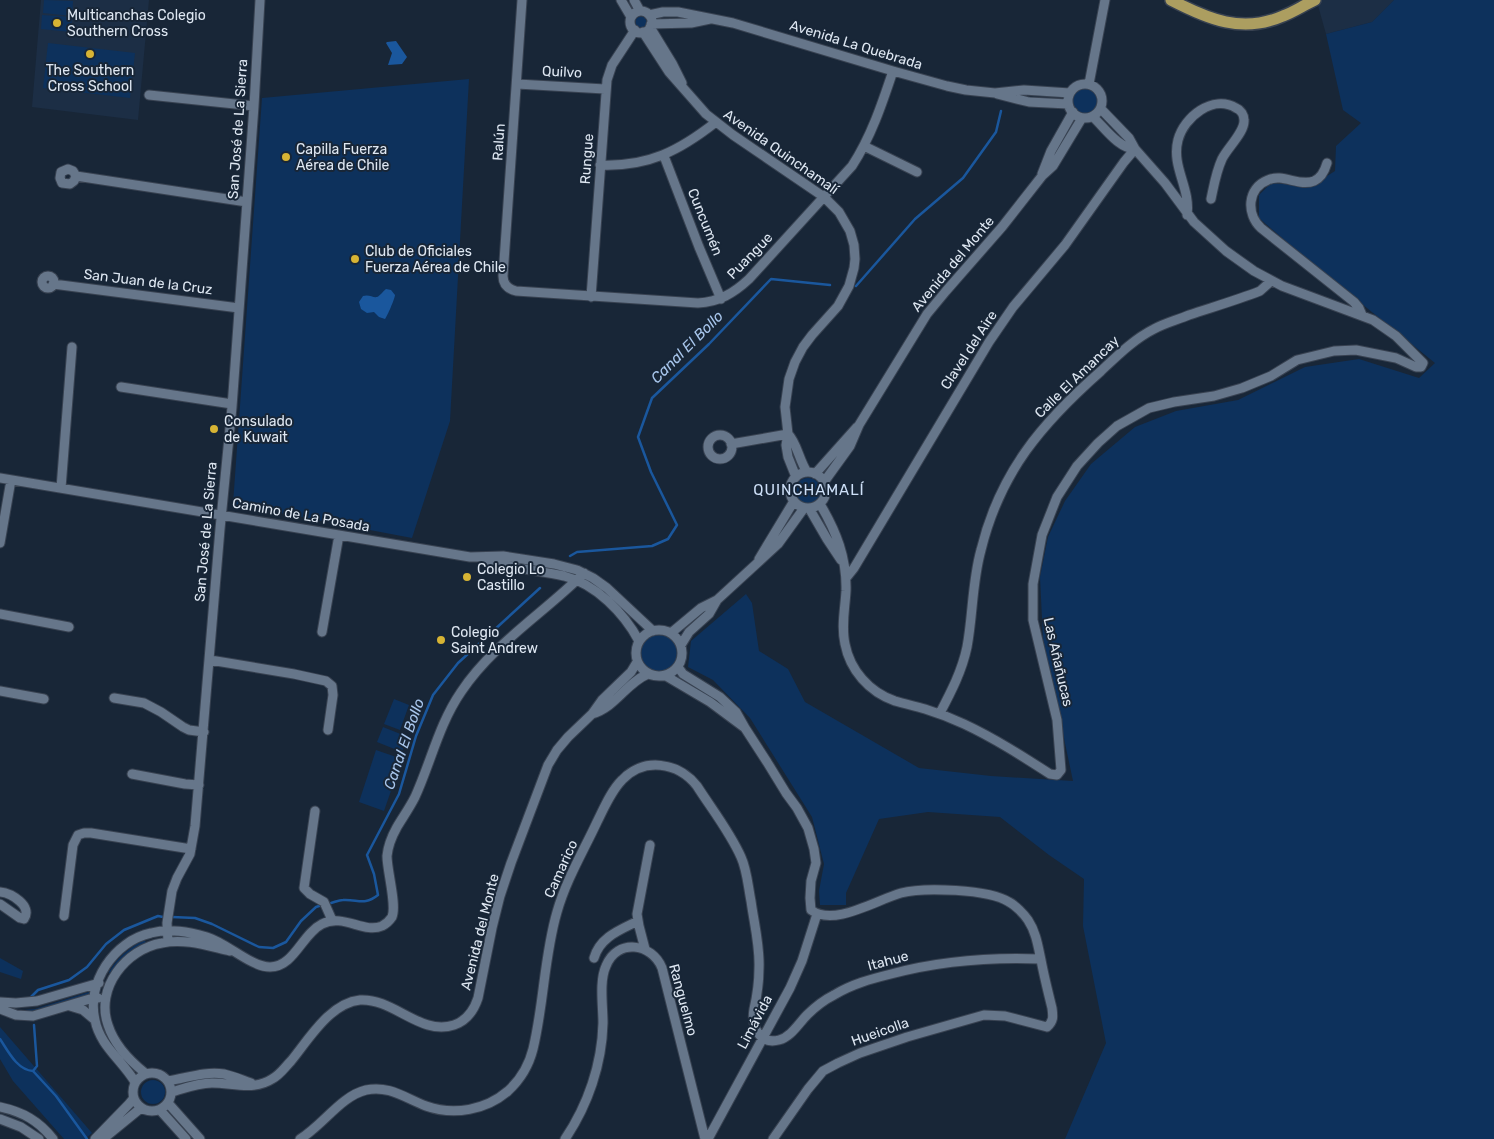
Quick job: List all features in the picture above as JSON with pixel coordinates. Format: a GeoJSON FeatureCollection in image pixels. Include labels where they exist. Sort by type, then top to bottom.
{"type":"FeatureCollection","features":[{"type":"Feature","properties":{"kind":"main road"},"geometry":{"type":"LineString","coordinates":[[1171,0],[1215,20],[1254,24],[1274,20],[1315,0]]}},
{"type":"Feature","properties":{"kind":"street","name":"San José de La Sierra"},"geometry":{"type":"LineString","coordinates":[[168,942],[166,930],[172,891],[191,849],[196,826],[221,515],[232,404],[260,0]]}},
{"type":"Feature","properties":{"kind":"street","name":"Ralún"},"geometry":{"type":"LineString","coordinates":[[506,286],[503,276],[522,0]]}},
{"type":"Feature","properties":{"kind":"street"},"geometry":{"type":"LineString","coordinates":[[621,0],[631,17],[630,25],[645,29],[651,18],[644,11],[633,14],[631,17]]}},
{"type":"Feature","properties":{"kind":"street"},"geometry":{"type":"LineString","coordinates":[[634,0],[640,11]]}},
{"type":"Feature","properties":{"kind":"street"},"geometry":{"type":"LineString","coordinates":[[1089,84],[1105,0]]}},
{"type":"Feature","properties":{"kind":"street","name":"Avenida La Quebrada"},"geometry":{"type":"LineString","coordinates":[[649,15],[663,12],[678,12],[733,22],[947,86],[1071,108]]}},
{"type":"Feature","properties":{"kind":"street","name":"Avenida La Quebrada"},"geometry":{"type":"LineString","coordinates":[[645,29],[710,19]]}},
{"type":"Feature","properties":{"kind":"street","name":"Avenida Quinchamalí"},"geometry":{"type":"LineString","coordinates":[[645,29],[665,67],[697,104],[733,135],[824,197],[839,212],[850,231],[854,245],[854,268],[849,286],[842,300],[807,341],[795,362],[789,379],[786,398],[788,434],[786,448],[796,477]]}},
{"type":"Feature","properties":{"kind":"street","name":"Rungue"},"geometry":{"type":"LineString","coordinates":[[591,297],[605,89],[612,65],[645,29]]}},
{"type":"Feature","properties":{"kind":"street","name":"Puangue"},"geometry":{"type":"LineString","coordinates":[[506,286],[516,292],[698,303],[721,299],[734,292],[749,279],[852,166],[872,131],[893,71]]}},
{"type":"Feature","properties":{"kind":"street","name":"Quilvo"},"geometry":{"type":"LineString","coordinates":[[517,84],[605,89]]}},
{"type":"Feature","properties":{"kind":"street"},"geometry":{"type":"LineString","coordinates":[[1089,84],[1096,87],[1103,101],[1101,109],[1093,116],[1082,118],[1071,108],[1070,93],[1076,86],[1089,84]]}},
{"type":"Feature","properties":{"kind":"street","name":"Avenida La Quebrada"},"geometry":{"type":"LineString","coordinates":[[995,93],[1024,90],[1070,93]]}},
{"type":"Feature","properties":{"kind":"street"},"geometry":{"type":"LineString","coordinates":[[149,95],[254,106]]}},
{"type":"Feature","properties":{"kind":"street"},"geometry":{"type":"LineString","coordinates":[[1188,215],[1188,200],[1176,160],[1179,135],[1190,118],[1202,110],[1212,105],[1231,104],[1240,110],[1244,118],[1243,130],[1230,144],[1222,160],[1215,176],[1211,199]]}},
{"type":"Feature","properties":{"kind":"street","name":"Avenida del Monte"},"geometry":{"type":"LineString","coordinates":[[1042,176],[1051,151],[1071,108]]}},
{"type":"Feature","properties":{"kind":"street"},"geometry":{"type":"LineString","coordinates":[[1101,109],[1129,138],[1135,150],[1165,183],[1188,215],[1226,251],[1271,281],[1362,315]]}},
{"type":"Feature","properties":{"kind":"street"},"geometry":{"type":"LineString","coordinates":[[1093,116],[1121,145],[1135,150]]}},
{"type":"Feature","properties":{"kind":"street","name":"Avenida del Monte"},"geometry":{"type":"LineString","coordinates":[[824,482],[850,446],[859,425],[927,314],[1002,227],[1042,176],[1053,166],[1082,118]]}},
{"type":"Feature","properties":{"kind":"street"},"geometry":{"type":"LineString","coordinates":[[600,166],[633,164],[664,156],[692,140],[716,122]]}},
{"type":"Feature","properties":{"kind":"street"},"geometry":{"type":"LineString","coordinates":[[864,146],[917,172]]}},
{"type":"Feature","properties":{"kind":"street","name":"Clavel del Aire"},"geometry":{"type":"LineString","coordinates":[[846,578],[993,336],[1013,307],[1060,251],[1124,162],[1135,150]]}},
{"type":"Feature","properties":{"kind":"street","name":"Cuncumén"},"geometry":{"type":"LineString","coordinates":[[664,156],[721,299]]}},
{"type":"Feature","properties":{"kind":"street"},"geometry":{"type":"LineString","coordinates":[[1327,163],[1320,176],[1312,182],[1277,178],[1263,182],[1256,189],[1252,197],[1251,212],[1254,221],[1261,228],[1354,302],[1362,315]]}},
{"type":"Feature","properties":{"kind":"street"},"geometry":{"type":"LineString","coordinates":[[76,176],[247,202]]}},
{"type":"Feature","properties":{"kind":"street","name":"Calle El Amancay"},"geometry":{"type":"LineString","coordinates":[[940,713],[958,678],[965,656],[975,574],[984,536],[1005,486],[1022,455],[1033,440],[1066,403],[1138,339],[1151,330],[1260,291],[1271,281]]}},
{"type":"Feature","properties":{"kind":"street","name":"San Juan de la Cruz"},"geometry":{"type":"LineString","coordinates":[[53,284],[239,308]]}},
{"type":"Feature","properties":{"kind":"street","name":"Las Añañucas"},"geometry":{"type":"LineString","coordinates":[[940,713],[978,730],[1050,774],[1057,775],[1061,770],[1057,720],[1033,620],[1033,584],[1042,535],[1057,498],[1077,466],[1117,426],[1149,408],[1214,396],[1242,388],[1271,376],[1296,360],[1334,351],[1356,350],[1396,358],[1416,367],[1421,366],[1423,363],[1389,331],[1362,315]]}},
{"type":"Feature","properties":{"kind":"street"},"geometry":{"type":"LineString","coordinates":[[61,488],[72,347]]}},
{"type":"Feature","properties":{"kind":"street"},"geometry":{"type":"LineString","coordinates":[[121,387],[232,404]]}},
{"type":"Feature","properties":{"kind":"street","name":"Avenida del Monte"},"geometry":{"type":"LineString","coordinates":[[811,473],[859,425]]}},
{"type":"Feature","properties":{"kind":"street"},"geometry":{"type":"LineString","coordinates":[[731,444],[788,434]]}},
{"type":"Feature","properties":{"kind":"street","name":"Avenida Quinchamalí"},"geometry":{"type":"LineString","coordinates":[[788,434],[794,441],[799,458],[811,473]]}},
{"type":"Feature","properties":{"kind":"street"},"geometry":{"type":"LineString","coordinates":[[681,645],[690,632],[708,614],[717,600],[778,544],[807,508],[820,504],[824,500],[826,491],[824,482],[811,473],[796,477],[790,488],[794,501],[807,508],[842,562]]}},
{"type":"Feature","properties":{"kind":"street","name":"Camino de La Posada"},"geometry":{"type":"LineString","coordinates":[[0,478],[479,557],[503,556],[567,567],[584,573],[607,588],[653,631]]}},
{"type":"Feature","properties":{"kind":"street"},"geometry":{"type":"LineString","coordinates":[[0,543],[11,480]]}},
{"type":"Feature","properties":{"kind":"street"},"geometry":{"type":"LineString","coordinates":[[758,561],[794,501]]}},
{"type":"Feature","properties":{"kind":"street"},"geometry":{"type":"LineString","coordinates":[[820,504],[837,536],[846,578],[843,634],[849,659],[858,674],[875,690],[888,698],[940,713]]}},
{"type":"Feature","properties":{"kind":"street"},"geometry":{"type":"LineString","coordinates":[[322,632],[339,535]]}},
{"type":"Feature","properties":{"kind":"street","name":"Camino de La Posada"},"geometry":{"type":"LineString","coordinates":[[479,557],[501,566],[577,580],[613,606],[630,626],[639,641]]}},
{"type":"Feature","properties":{"kind":"street"},"geometry":{"type":"LineString","coordinates":[[135,1082],[106,1047],[95,1020],[93,998],[97,983],[107,963],[123,946],[140,936],[166,930],[210,938],[260,965],[267,967],[279,966],[289,959],[313,930],[325,922],[332,920],[343,921],[373,928],[382,926],[392,918],[393,906],[387,867],[387,853],[390,842],[416,795],[450,709],[465,685],[487,660],[584,573]]}},
{"type":"Feature","properties":{"kind":"street"},"geometry":{"type":"LineString","coordinates":[[671,633],[701,608],[717,600]]}},
{"type":"Feature","properties":{"kind":"street"},"geometry":{"type":"LineString","coordinates":[[0,614],[68,626]]}},
{"type":"Feature","properties":{"kind":"street"},"geometry":{"type":"LineString","coordinates":[[664,630],[671,633],[681,645],[682,656],[678,667],[666,676],[648,674],[637,662],[636,649],[639,641],[645,634],[653,631],[664,630]]}},
{"type":"Feature","properties":{"kind":"street"},"geometry":{"type":"LineString","coordinates":[[210,660],[326,681],[332,686],[334,695],[328,730]]}},
{"type":"Feature","properties":{"kind":"street","name":"Avenida del Monte"},"geometry":{"type":"LineString","coordinates":[[172,1092],[205,1083],[244,1086],[269,1081],[277,1076],[329,1015],[340,1007],[353,1002],[367,1000],[381,1003],[437,1027],[452,1025],[467,1016],[478,998],[492,928],[506,880],[544,774],[552,757],[562,743],[631,672],[637,662]]}},
{"type":"Feature","properties":{"kind":"street"},"geometry":{"type":"LineString","coordinates":[[678,667],[683,674],[726,702],[736,712],[808,828],[816,863],[811,881],[811,910],[816,914],[843,915],[901,893],[933,890],[963,891],[991,895],[1009,901],[1027,920],[1038,941],[1040,959]]}},
{"type":"Feature","properties":{"kind":"street","name":"Avenida del Monte"},"geometry":{"type":"LineString","coordinates":[[592,714],[607,708],[639,679],[648,674]]}},
{"type":"Feature","properties":{"kind":"street"},"geometry":{"type":"LineString","coordinates":[[666,676],[710,702],[745,728]]}},
{"type":"Feature","properties":{"kind":"street"},"geometry":{"type":"LineString","coordinates":[[0,691],[44,700]]}},
{"type":"Feature","properties":{"kind":"street"},"geometry":{"type":"LineString","coordinates":[[114,698],[144,703],[188,730],[204,732]]}},
{"type":"Feature","properties":{"kind":"street","name":"Camarico"},"geometry":{"type":"LineString","coordinates":[[300,1139],[314,1129],[349,1097],[367,1090],[394,1091],[434,1108],[460,1110],[476,1108],[492,1102],[513,1086],[527,1065],[533,1049],[553,928],[567,884],[617,785],[627,775],[647,766],[659,764],[671,767],[681,771],[690,778],[697,786],[741,858],[746,874],[759,954],[759,981],[753,1020],[757,1032],[762,1038]]}},
{"type":"Feature","properties":{"kind":"street"},"geometry":{"type":"LineString","coordinates":[[132,774],[199,785]]}},
{"type":"Feature","properties":{"kind":"street"},"geometry":{"type":"LineString","coordinates":[[315,811],[304,888],[324,902],[332,920]]}},
{"type":"Feature","properties":{"kind":"street"},"geometry":{"type":"LineString","coordinates":[[64,916],[73,846],[78,835],[91,833],[191,849]]}},
{"type":"Feature","properties":{"kind":"street"},"geometry":{"type":"LineString","coordinates":[[565,1139],[584,1105],[595,1073],[602,1032],[605,967],[611,957],[620,950],[635,947],[645,949],[638,921],[638,908],[650,845]]}},
{"type":"Feature","properties":{"kind":"street"},"geometry":{"type":"LineString","coordinates":[[0,892],[7,893],[22,903],[26,917],[24,919],[20,918],[0,904]]}},
{"type":"Feature","properties":{"kind":"street","name":"Limávida"},"geometry":{"type":"LineString","coordinates":[[706,1139],[796,975],[816,914]]}},
{"type":"Feature","properties":{"kind":"street"},"geometry":{"type":"LineString","coordinates":[[594,958],[598,947],[605,939],[638,921]]}},
{"type":"Feature","properties":{"kind":"street"},"geometry":{"type":"LineString","coordinates":[[145,1073],[114,1040],[106,1021],[106,998],[116,973],[132,956],[146,947],[168,942],[192,943],[238,952]]}},
{"type":"Feature","properties":{"kind":"street","name":"Ranguelmo"},"geometry":{"type":"LineString","coordinates":[[645,949],[657,959],[662,968],[706,1139]]}},
{"type":"Feature","properties":{"kind":"street","name":"Itahue"},"geometry":{"type":"LineString","coordinates":[[762,1038],[772,1040],[784,1038],[810,1012],[827,999],[851,986],[869,980],[913,968],[955,961],[998,958],[1040,959]]}},
{"type":"Feature","properties":{"kind":"street","name":"Hueicolla"},"geometry":{"type":"LineString","coordinates":[[773,1139],[823,1071],[838,1063],[906,1037],[984,1015],[1005,1016],[1047,1027],[1053,1018],[1040,959]]}},
{"type":"Feature","properties":{"kind":"street"},"geometry":{"type":"LineString","coordinates":[[0,1002],[16,1004],[37,1001],[97,983],[110,984]]}},
{"type":"Feature","properties":{"kind":"street"},"geometry":{"type":"LineString","coordinates":[[0,1009],[11,1014],[28,1017],[93,998],[106,998]]}},
{"type":"Feature","properties":{"kind":"street"},"geometry":{"type":"LineString","coordinates":[[67,1006],[83,1010],[95,1020]]}},
{"type":"Feature","properties":{"kind":"street"},"geometry":{"type":"LineString","coordinates":[[153,1072],[160,1074],[168,1081],[172,1092],[168,1103],[160,1110],[150,1111],[141,1108],[134,1098],[133,1090],[135,1082],[140,1077],[145,1073],[153,1072]]}},
{"type":"Feature","properties":{"kind":"street"},"geometry":{"type":"LineString","coordinates":[[168,1081],[213,1073],[225,1074],[258,1084]]}},
{"type":"Feature","properties":{"kind":"street"},"geometry":{"type":"LineString","coordinates":[[95,1139],[134,1098]]}},
{"type":"Feature","properties":{"kind":"street"},"geometry":{"type":"LineString","coordinates":[[168,1103],[200,1139]]}},
{"type":"Feature","properties":{"kind":"street"},"geometry":{"type":"LineString","coordinates":[[0,1107],[27,1116],[44,1127],[53,1139]]}},
{"type":"Feature","properties":{"kind":"street"},"geometry":{"type":"LineString","coordinates":[[103,1139],[141,1108]]}},
{"type":"Feature","properties":{"kind":"street"},"geometry":{"type":"LineString","coordinates":[[160,1110],[186,1139]]}},
{"type":"Feature","properties":{"kind":"street"},"geometry":{"type":"LineString","coordinates":[[0,1120],[20,1127],[38,1139]]}},
{"type":"Feature","properties":{"kind":"street"},"geometry":{"type":"LineString","coordinates":[[44,1127],[47,1139]]}},
{"type":"Feature","properties":{"kind":"shaded area","name":"The Southern Cross School"},"geometry":{"type":"Polygon","coordinates":[[[41,0],[149,0],[138,120],[32,107],[41,0]]]}},
{"type":"Feature","properties":{"kind":"shaded area","name":"Multicanchas Colegio Southern Cross"},"geometry":{"type":"Polygon","coordinates":[[[44,0],[73,1],[72,16],[43,13],[44,0]]]}},
{"type":"Feature","properties":{"kind":"shaded area"},"geometry":{"type":"Polygon","coordinates":[[[1321,0],[1394,0],[1372,22],[1326,34],[1317,2],[1321,0]]]}},
{"type":"Feature","properties":{"kind":"shaded area"},"geometry":{"type":"Polygon","coordinates":[[[1394,0],[1494,0],[1494,1139],[1065,1139],[1106,1043],[1083,926],[1084,879],[1000,817],[928,812],[879,819],[846,893],[846,905],[820,905],[819,891],[824,864],[812,817],[750,718],[713,680],[688,667],[691,641],[746,594],[752,603],[759,651],[788,669],[805,702],[919,768],[991,776],[1073,781],[1043,639],[1040,577],[1048,537],[1065,501],[1091,464],[1135,427],[1176,411],[1238,400],[1305,367],[1359,359],[1419,378],[1435,363],[1310,262],[1259,218],[1259,195],[1271,183],[1311,186],[1335,171],[1336,146],[1361,123],[1343,110],[1326,34],[1372,22],[1394,0]]]}},
{"type":"Feature","properties":{"kind":"shaded area","name":"Multicanchas Colegio Southern Cross"},"geometry":{"type":"Polygon","coordinates":[[[42,15],[72,17],[71,32],[41,29],[42,15]]]}},
{"type":"Feature","properties":{"kind":"shaded area"},"geometry":{"type":"Polygon","coordinates":[[[641,16],[647,22],[641,28],[635,22],[641,16]]]}},
{"type":"Feature","properties":{"kind":"shaded area"},"geometry":{"type":"Polygon","coordinates":[[[396,41],[407,57],[402,64],[388,65],[392,53],[386,43],[396,41]]]}},
{"type":"Feature","properties":{"kind":"shaded area"},"geometry":{"type":"Polygon","coordinates":[[[48,43],[135,53],[130,98],[43,88],[48,43]]]}},
{"type":"Feature","properties":{"kind":"shaded area","name":"Club de Oficiales Fuerza Aérea de Chile"},"geometry":{"type":"Polygon","coordinates":[[[469,79],[450,421],[412,538],[233,504],[262,98],[469,79]]]}},
{"type":"Feature","properties":{"kind":"shaded area"},"geometry":{"type":"Polygon","coordinates":[[[1085,88],[1094,92],[1098,101],[1094,110],[1085,114],[1076,110],[1072,101],[1076,92],[1085,88]]]}},
{"type":"Feature","properties":{"kind":"shaded area"},"geometry":{"type":"Polygon","coordinates":[[[386,289],[391,290],[395,295],[385,319],[379,317],[374,312],[367,313],[361,309],[359,302],[363,296],[377,297],[386,289]]]}},
{"type":"Feature","properties":{"kind":"shaded area"},"geometry":{"type":"Polygon","coordinates":[[[808,478],[817,482],[821,491],[817,500],[808,504],[799,500],[795,491],[799,482],[808,478]]]}},
{"type":"Feature","properties":{"kind":"shaded area"},"geometry":{"type":"Polygon","coordinates":[[[659,635],[666,636],[672,640],[676,646],[676,660],[672,666],[666,670],[659,671],[652,670],[646,666],[642,660],[641,653],[642,646],[646,640],[652,636],[659,635]]]}},
{"type":"Feature","properties":{"kind":"shaded area"},"geometry":{"type":"Polygon","coordinates":[[[394,699],[409,705],[400,730],[384,724],[394,699]]]}},
{"type":"Feature","properties":{"kind":"shaded area"},"geometry":{"type":"Polygon","coordinates":[[[383,727],[408,737],[402,752],[377,742],[383,727]]]}},
{"type":"Feature","properties":{"kind":"shaded area"},"geometry":{"type":"Polygon","coordinates":[[[376,750],[402,759],[384,811],[359,802],[376,750]]]}},
{"type":"Feature","properties":{"kind":"shaded area"},"geometry":{"type":"Polygon","coordinates":[[[142,941],[145,941],[147,944],[130,952],[113,973],[110,974],[109,972],[119,958],[142,941]]]}},
{"type":"Feature","properties":{"kind":"shaded area"},"geometry":{"type":"Polygon","coordinates":[[[0,958],[23,971],[21,979],[0,972],[0,958]]]}},
{"type":"Feature","properties":{"kind":"shaded area"},"geometry":{"type":"Polygon","coordinates":[[[89,992],[92,994],[37,1011],[22,1012],[24,1010],[35,1009],[89,992]]]}},
{"type":"Feature","properties":{"kind":"shaded area"},"geometry":{"type":"Polygon","coordinates":[[[0,1027],[92,1133],[85,1139],[64,1139],[13,1081],[0,1059],[0,1027]]]}},
{"type":"Feature","properties":{"kind":"shaded area"},"geometry":{"type":"Polygon","coordinates":[[[153,1080],[158,1081],[164,1087],[164,1097],[158,1103],[153,1104],[148,1103],[142,1097],[141,1092],[142,1087],[148,1081],[153,1080]]]}},
{"type":"Feature","properties":{"kind":"waterway","name":"Canal El Bollo"},"geometry":{"type":"LineString","coordinates":[[856,286],[915,219],[963,178],[996,132],[1001,111]]}},
{"type":"Feature","properties":{"kind":"waterway","name":"Canal El Bollo"},"geometry":{"type":"LineString","coordinates":[[570,556],[577,552],[652,546],[668,539],[677,525],[651,472],[638,437],[652,398],[709,344],[771,279],[830,285]]}},
{"type":"Feature","properties":{"kind":"waterway","name":"Canal El Bollo"},"geometry":{"type":"LineString","coordinates":[[331,903],[343,900],[365,901],[378,895],[374,874],[367,855],[399,794],[416,736],[433,695],[458,663],[540,588]]}},
{"type":"Feature","properties":{"kind":"waterway","name":"Canal El Bollo"},"geometry":{"type":"LineString","coordinates":[[172,917],[195,918],[212,924],[259,947],[273,948],[286,942],[301,921],[319,906]]}},
{"type":"Feature","properties":{"kind":"waterway","name":"Canal El Bollo"},"geometry":{"type":"LineString","coordinates":[[31,997],[38,990],[69,980],[87,967],[106,944],[124,930],[158,916],[163,917]]}},
{"type":"Feature","properties":{"kind":"waterway","name":"Canal El Bollo"},"geometry":{"type":"LineString","coordinates":[[0,1039],[18,1064],[27,1070],[33,1071],[37,1066],[34,1025]]}},
{"type":"Feature","properties":{"kind":"waterway"},"geometry":{"type":"LineString","coordinates":[[33,1071],[56,1096],[87,1139]]}},
{"type":"Feature","properties":{"kind":"place","name":"Multicanchas Colegio Southern Cross"},"geometry":{"type":"Point","coordinates":[57,23]}},
{"type":"Feature","properties":{"kind":"place","name":"The Southern Cross School"},"geometry":{"type":"Point","coordinates":[90,54]}},
{"type":"Feature","properties":{"kind":"place","name":"Capilla Fuerza Aérea de Chile"},"geometry":{"type":"Point","coordinates":[286,157]}},
{"type":"Feature","properties":{"kind":"place","name":"Club de Oficiales Fuerza Aérea de Chile"},"geometry":{"type":"Point","coordinates":[355,259]}},
{"type":"Feature","properties":{"kind":"place","name":"Consulado de Kuwait"},"geometry":{"type":"Point","coordinates":[214,429]}},
{"type":"Feature","properties":{"kind":"place","name":"Colegio Lo Castillo"},"geometry":{"type":"Point","coordinates":[467,577]}},
{"type":"Feature","properties":{"kind":"place","name":"Colegio Saint Andrew"},"geometry":{"type":"Point","coordinates":[441,640]}},
{"type":"Feature","properties":{"kind":"district","name":"QUINCHAMALÍ"},"geometry":{"type":"Point","coordinates":[809,490]}}]}
